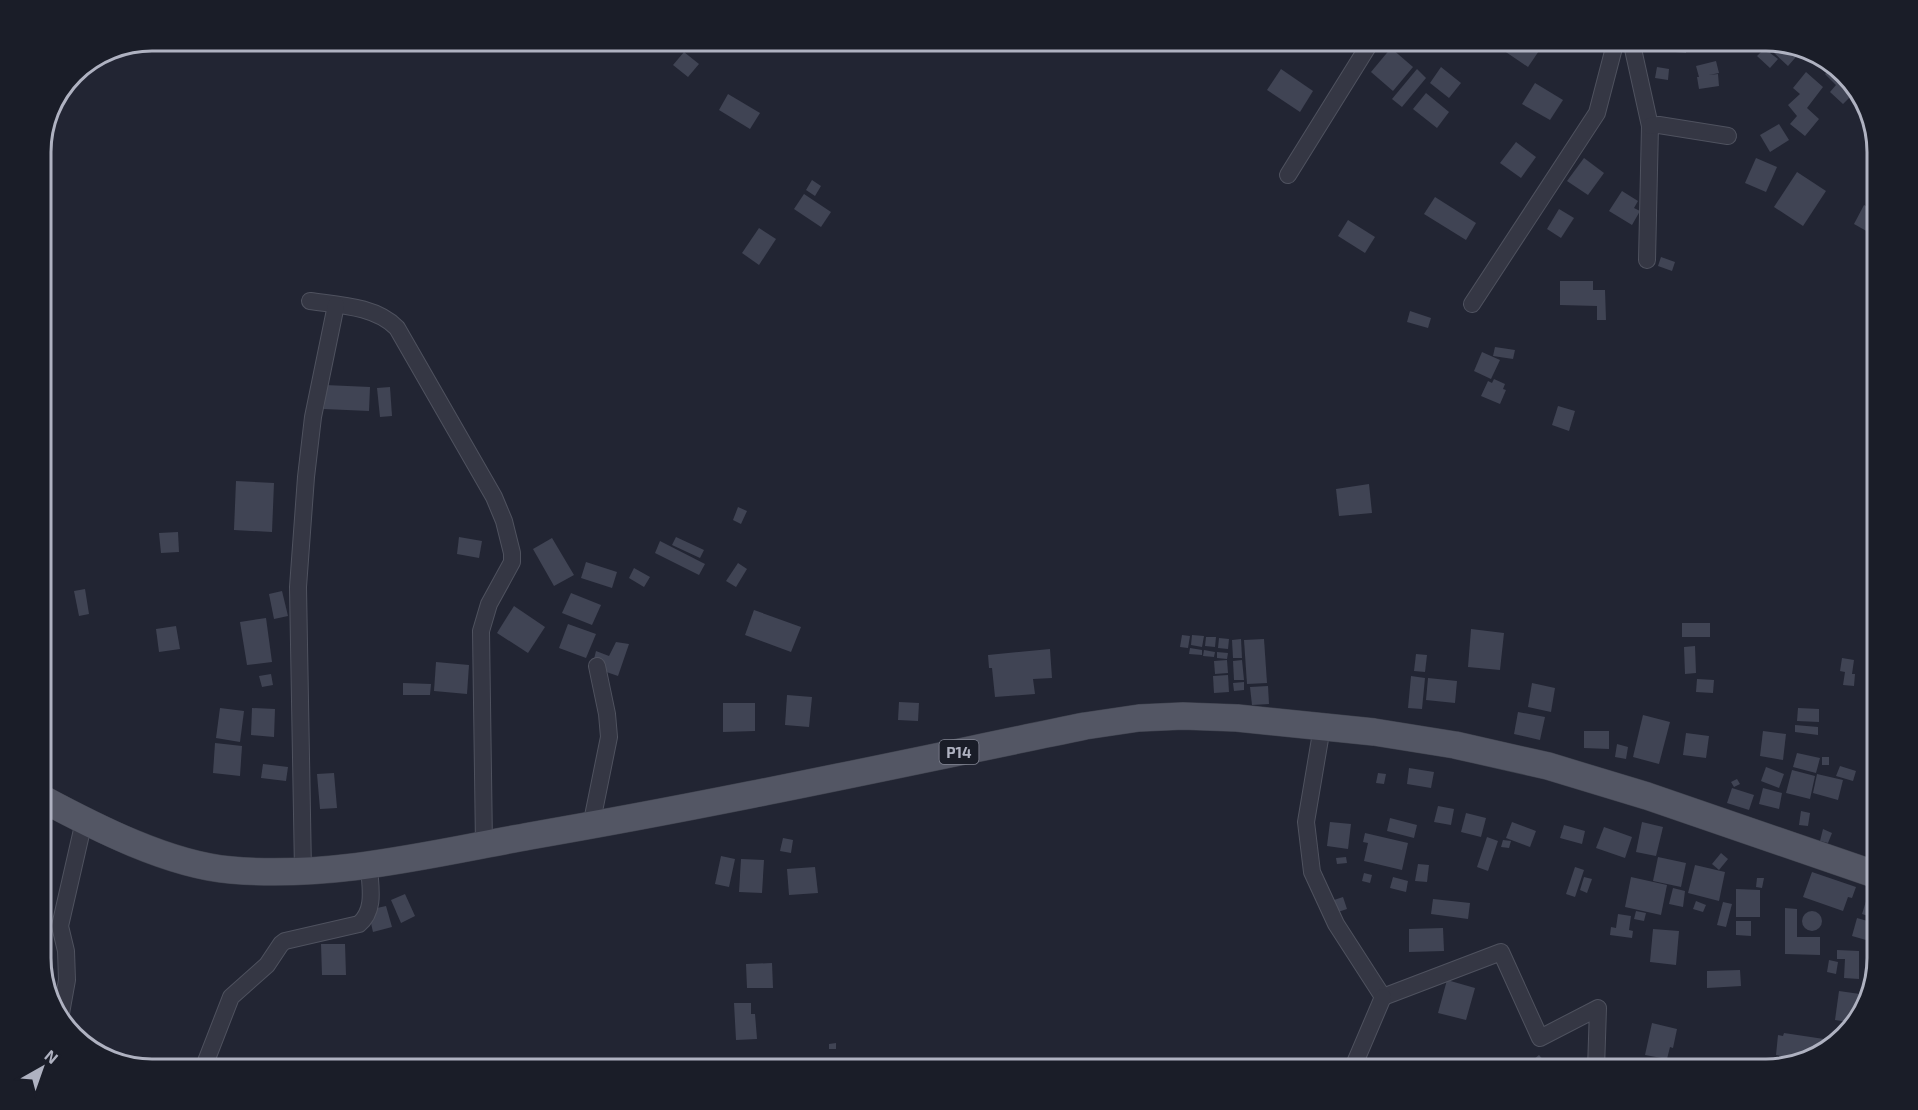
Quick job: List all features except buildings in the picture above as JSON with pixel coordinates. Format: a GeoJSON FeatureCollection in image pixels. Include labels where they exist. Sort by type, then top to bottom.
{"type":"FeatureCollection","features":[{"type":"Feature","properties":{"kind":"main road","name":"P14"},"geometry":{"type":"LineString","coordinates":[[51,803],[145,848],[190,862],[230,870],[303,871],[369,866],[591,826],[1139,718],[1183,716],[1237,718],[1419,739],[1548,766],[1647,796],[1867,872]]}},
{"type":"Feature","properties":{"kind":"street"},"geometry":{"type":"LineString","coordinates":[[1288,175],[1365,51]]}},
{"type":"Feature","properties":{"kind":"street"},"geometry":{"type":"LineString","coordinates":[[1472,304],[1597,113],[1613,51]]}},
{"type":"Feature","properties":{"kind":"street"},"geometry":{"type":"LineString","coordinates":[[1633,51],[1650,126],[1647,260]]}},
{"type":"Feature","properties":{"kind":"street"},"geometry":{"type":"LineString","coordinates":[[1650,126],[1659,125],[1728,136]]}},
{"type":"Feature","properties":{"kind":"street"},"geometry":{"type":"LineString","coordinates":[[310,301],[336,304],[379,314],[397,328],[494,497],[504,521],[512,562],[489,604],[481,631],[484,845]]}},
{"type":"Feature","properties":{"kind":"street"},"geometry":{"type":"LineString","coordinates":[[303,871],[298,587],[313,417],[336,304]]}},
{"type":"Feature","properties":{"kind":"street"},"geometry":{"type":"LineString","coordinates":[[591,826],[609,737],[607,714],[597,666]]}},
{"type":"Feature","properties":{"kind":"street"},"geometry":{"type":"LineString","coordinates":[[1322,727],[1306,822],[1312,872],[1336,924],[1383,997]]}},
{"type":"Feature","properties":{"kind":"street"},"geometry":{"type":"LineString","coordinates":[[63,1004],[67,980],[66,951],[60,926],[84,821]]}},
{"type":"Feature","properties":{"kind":"street"},"geometry":{"type":"LineString","coordinates":[[207,1059],[231,997],[271,961],[281,944],[285,941],[359,924],[366,917],[370,909],[369,866]]}},
{"type":"Feature","properties":{"kind":"street"},"geometry":{"type":"LineString","coordinates":[[1357,1059],[1383,997],[1501,952],[1540,1038],[1598,1008],[1596,1059]]}}]}
